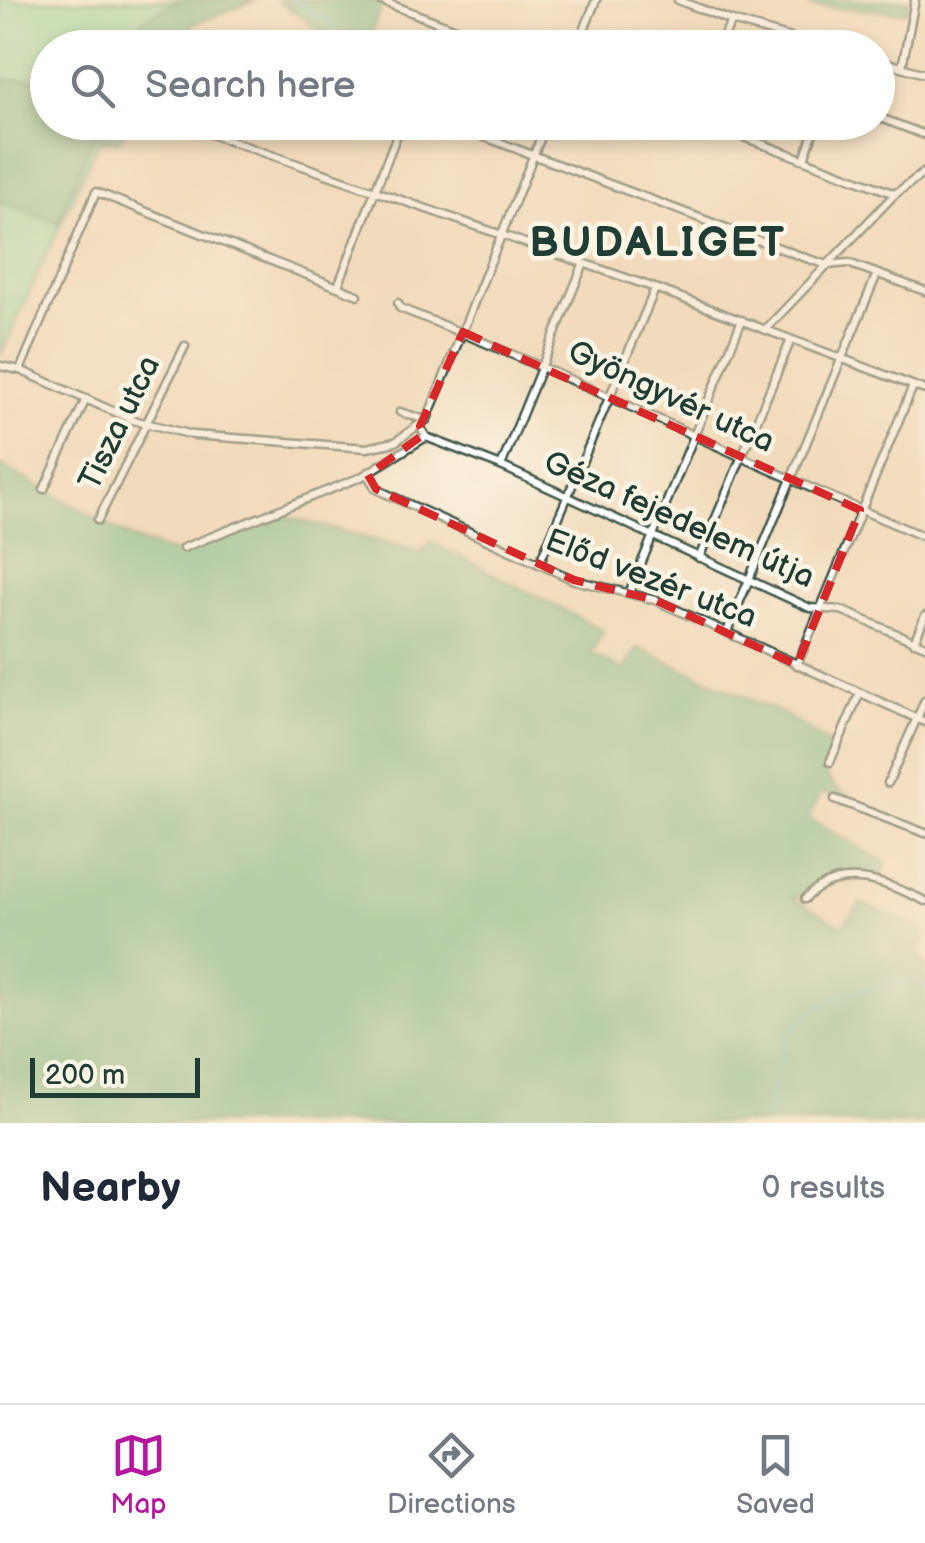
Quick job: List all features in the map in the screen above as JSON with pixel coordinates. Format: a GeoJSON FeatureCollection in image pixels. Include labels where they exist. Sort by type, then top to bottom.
{"type":"FeatureCollection","features":[{"type":"Feature","properties":{"kind":"street"},"geometry":{"type":"LineString","coordinates":[[379,0],[458,30]]}},
{"type":"Feature","properties":{"kind":"street"},"geometry":{"type":"LineString","coordinates":[[584,30],[596,0]]}},
{"type":"Feature","properties":{"kind":"street"},"geometry":{"type":"LineString","coordinates":[[678,0],[763,30]]}},
{"type":"Feature","properties":{"kind":"street"},"geometry":{"type":"LineString","coordinates":[[902,67],[914,0]]}},
{"type":"Feature","properties":{"kind":"street"},"geometry":{"type":"LineString","coordinates":[[727,30],[732,21]]}},
{"type":"Feature","properties":{"kind":"street"},"geometry":{"type":"LineString","coordinates":[[895,65],[925,74]]}},
{"type":"Feature","properties":{"kind":"street"},"geometry":{"type":"LineString","coordinates":[[895,124],[925,135]]}},
{"type":"Feature","properties":{"kind":"street"},"geometry":{"type":"LineString","coordinates":[[229,140],[655,288],[925,390]]}},
{"type":"Feature","properties":{"kind":"street"},"geometry":{"type":"LineString","coordinates":[[338,286],[395,140]]}},
{"type":"Feature","properties":{"kind":"street"},"geometry":{"type":"LineString","coordinates":[[495,140],[827,265],[848,263],[925,290]]}},
{"type":"Feature","properties":{"kind":"street"},"geometry":{"type":"LineString","coordinates":[[0,366],[20,370],[145,425],[192,435],[360,448],[394,442],[423,423],[540,140]]}},
{"type":"Feature","properties":{"kind":"street"},"geometry":{"type":"LineString","coordinates":[[753,140],[895,194]]}},
{"type":"Feature","properties":{"kind":"street"},"geometry":{"type":"LineString","coordinates":[[804,159],[811,140]]}},
{"type":"Feature","properties":{"kind":"street"},"geometry":{"type":"LineString","coordinates":[[766,330],[895,194],[925,172]]}},
{"type":"Feature","properties":{"kind":"street"},"geometry":{"type":"LineString","coordinates":[[20,370],[96,192],[358,295]]}},
{"type":"Feature","properties":{"kind":"street"},"geometry":{"type":"LineString","coordinates":[[501,466],[584,263]]}},
{"type":"Feature","properties":{"kind":"street"},"geometry":{"type":"LineString","coordinates":[[727,632],[877,274]]}},
{"type":"Feature","properties":{"kind":"street"},"geometry":{"type":"LineString","coordinates":[[538,564],[655,288]]}},
{"type":"Feature","properties":{"kind":"street","name":"Gyöngyvér utca"},"geometry":{"type":"LineString","coordinates":[[398,303],[543,364],[790,481],[925,537]]}},
{"type":"Feature","properties":{"kind":"street"},"geometry":{"type":"LineString","coordinates":[[629,593],[742,320]]}},
{"type":"Feature","properties":{"kind":"street"},"geometry":{"type":"LineString","coordinates":[[699,558],[790,342]]}},
{"type":"Feature","properties":{"kind":"street","name":"Tisza utca"},"geometry":{"type":"LineString","coordinates":[[98,520],[185,346]]}},
{"type":"Feature","properties":{"kind":"street"},"geometry":{"type":"LineString","coordinates":[[796,665],[913,386]]}},
{"type":"Feature","properties":{"kind":"street"},"geometry":{"type":"LineString","coordinates":[[44,489],[86,399]]}},
{"type":"Feature","properties":{"kind":"street"},"geometry":{"type":"LineString","coordinates":[[400,412],[423,423]]}},
{"type":"Feature","properties":{"kind":"street"},"geometry":{"type":"LineString","coordinates":[[183,548],[368,474],[426,437],[423,423]]}},
{"type":"Feature","properties":{"kind":"street","name":"Géza fejedelem útja"},"geometry":{"type":"LineString","coordinates":[[426,437],[501,466],[748,580],[820,609],[841,610],[925,646]]}},
{"type":"Feature","properties":{"kind":"street","name":"Előd vezér utca"},"geometry":{"type":"LineString","coordinates":[[368,474],[376,489],[538,564],[602,590],[629,593],[727,632],[921,720]]}},
{"type":"Feature","properties":{"kind":"street"},"geometry":{"type":"LineString","coordinates":[[914,642],[925,616]]}},
{"type":"Feature","properties":{"kind":"street"},"geometry":{"type":"LineString","coordinates":[[830,762],[859,694]]}},
{"type":"Feature","properties":{"kind":"street"},"geometry":{"type":"LineString","coordinates":[[888,783],[921,720],[925,700]]}},
{"type":"Feature","properties":{"kind":"street"},"geometry":{"type":"LineString","coordinates":[[836,800],[925,834]]}},
{"type":"Feature","properties":{"kind":"street"},"geometry":{"type":"LineString","coordinates":[[805,899],[820,884],[854,878],[884,881],[925,900]]}},
{"type":"Feature","properties":{"kind":"highlighted area"},"geometry":{"type":"Polygon","coordinates":[[[463,332],[860,510],[797,665],[655,600],[574,580],[376,489],[368,475],[424,434],[420,426],[463,332]]]}},
{"type":"Feature","properties":{"kind":"green space"},"geometry":{"type":"Polygon","coordinates":[[[0,0],[256,0],[193,24],[191,30],[30,30],[30,140],[120,140],[98,142],[0,356],[0,0]]]}},
{"type":"Feature","properties":{"kind":"green space"},"geometry":{"type":"Polygon","coordinates":[[[181,0],[256,0],[193,24],[189,30],[138,30],[143,19],[181,0]]]}},
{"type":"Feature","properties":{"kind":"green space"},"geometry":{"type":"Polygon","coordinates":[[[277,0],[369,0],[382,5],[372,30],[318,30],[277,0]]]}},
{"type":"Feature","properties":{"kind":"green space"},"geometry":{"type":"Polygon","coordinates":[[[808,0],[909,0],[908,12],[809,6],[808,0]]]}},
{"type":"Feature","properties":{"kind":"green space"},"geometry":{"type":"Polygon","coordinates":[[[30,79],[30,140],[92,140],[58,223],[0,202],[0,80],[30,79]]]}},
{"type":"Feature","properties":{"kind":"green space"},"geometry":{"type":"Polygon","coordinates":[[[0,465],[135,540],[177,554],[284,516],[421,552],[431,542],[604,631],[591,653],[623,670],[638,648],[784,714],[831,745],[826,775],[835,788],[848,795],[845,801],[822,792],[808,818],[886,863],[881,878],[835,881],[793,898],[842,926],[861,903],[925,930],[918,957],[925,964],[925,1123],[0,1123],[0,465]]]}},
{"type":"Feature","properties":{"kind":"waterway"},"geometry":{"type":"LineString","coordinates":[[294,0],[337,27]]}},
{"type":"Feature","properties":{"kind":"waterway"},"geometry":{"type":"LineString","coordinates":[[769,1123],[780,1054],[801,1021],[817,1009],[856,992],[916,982],[925,990]]}},
{"type":"Feature","properties":{"kind":"district","name":"BUDALIGET"},"geometry":{"type":"Point","coordinates":[658,243]}}]}
